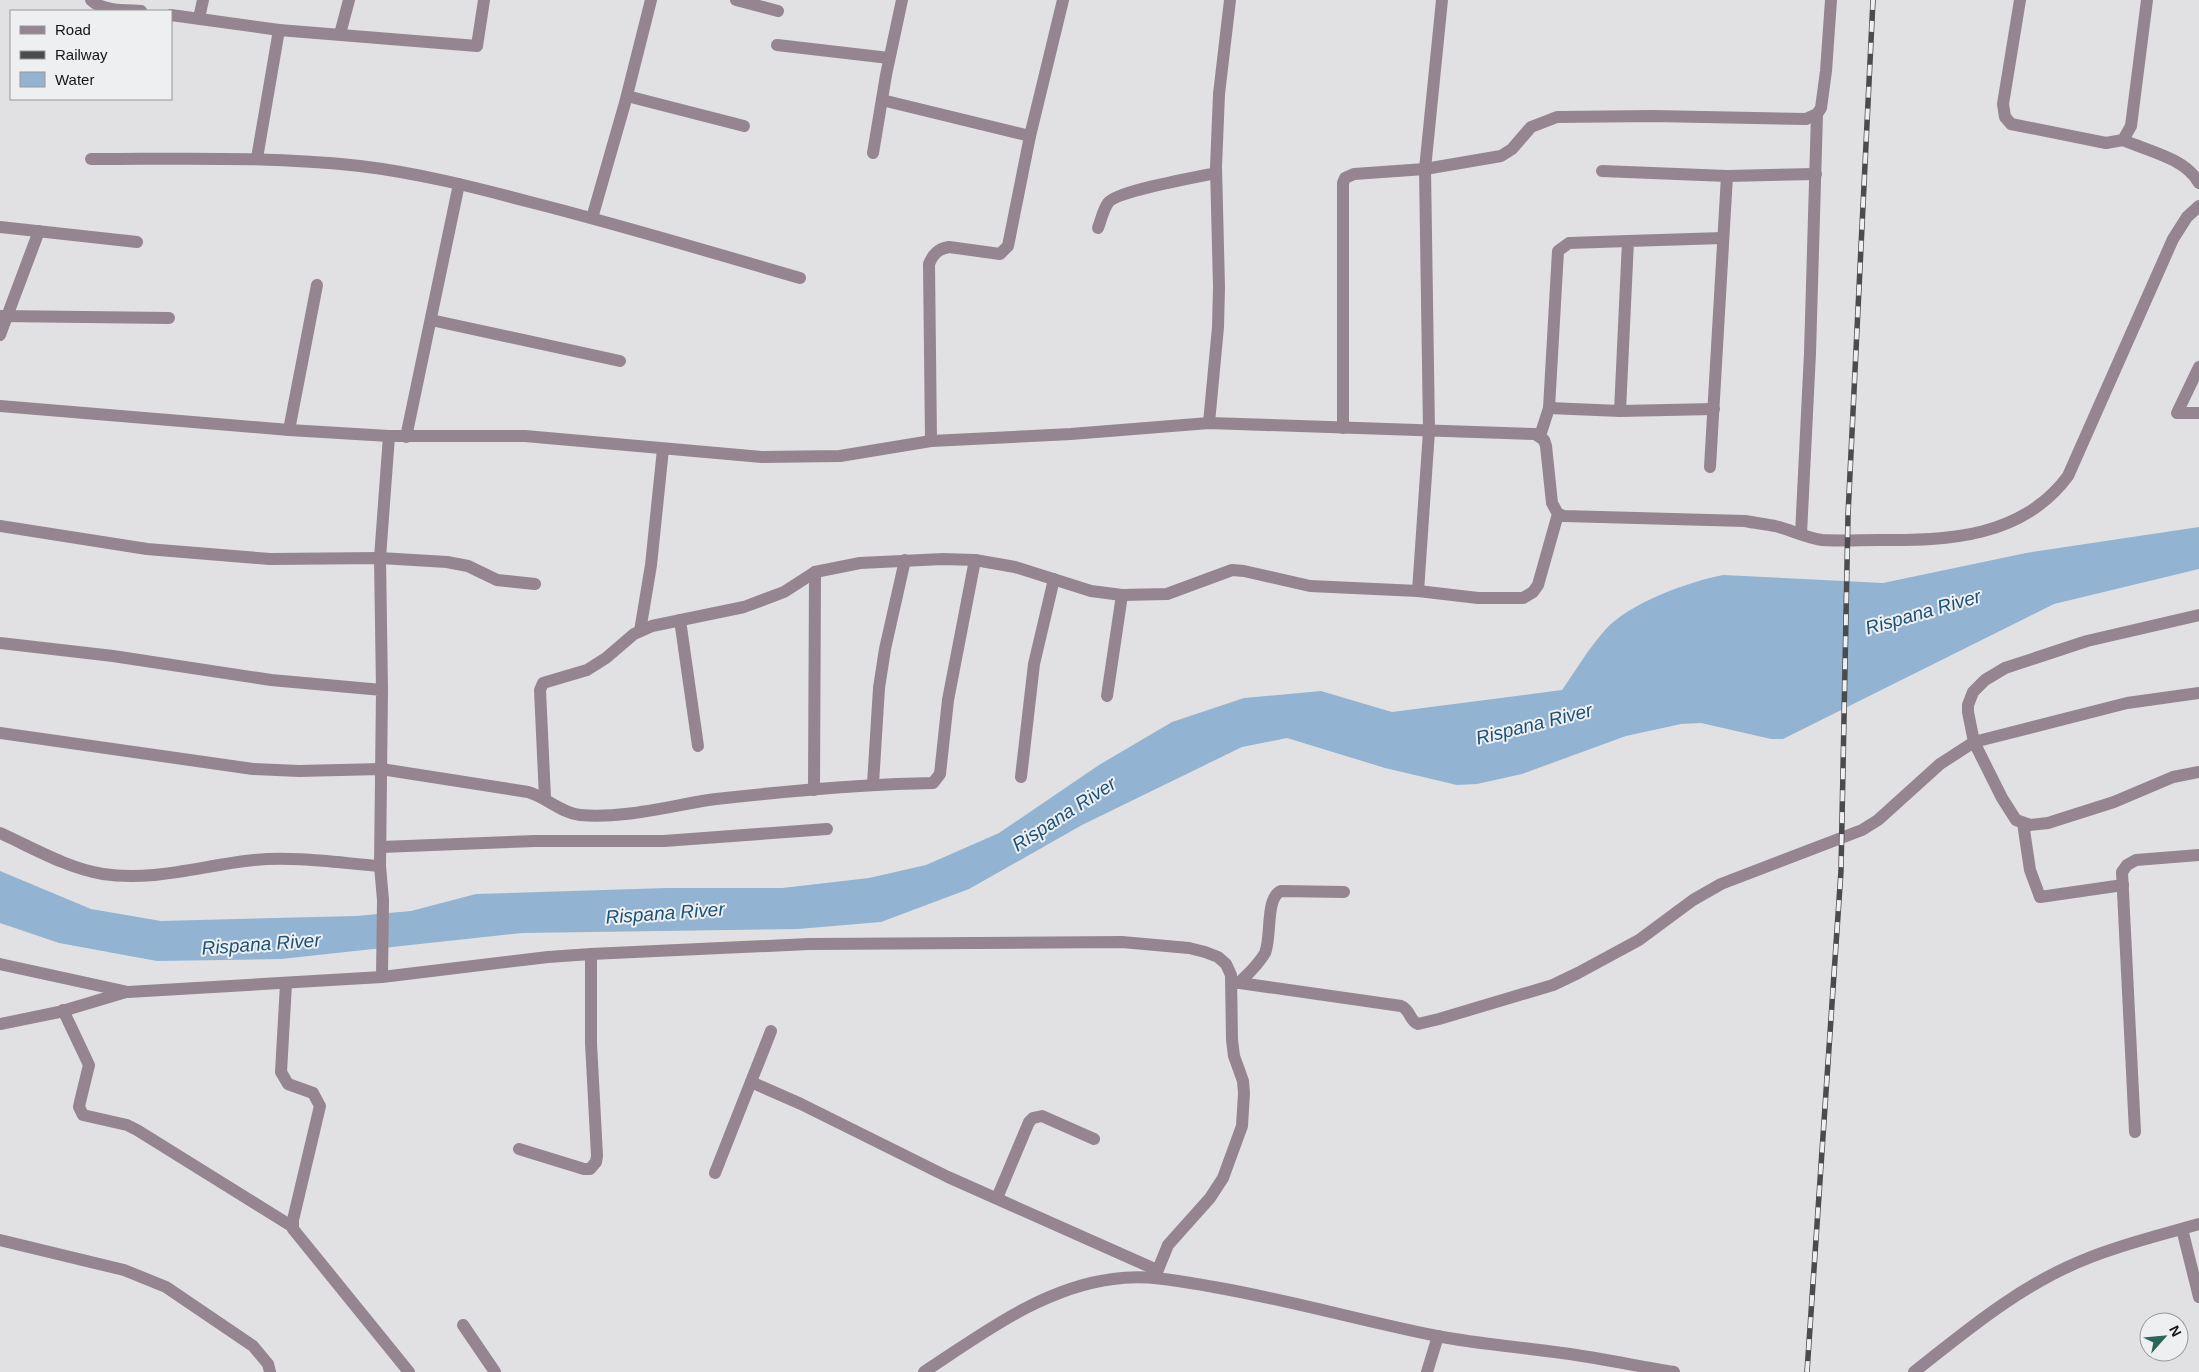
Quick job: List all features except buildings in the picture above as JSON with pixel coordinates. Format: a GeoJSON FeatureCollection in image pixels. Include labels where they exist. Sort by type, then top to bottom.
{"type":"FeatureCollection","features":[{"type":"Feature","properties":{"kind":"street"},"geometry":{"type":"LineString","coordinates":[[91,0],[96,5],[133,10]]}},
{"type":"Feature","properties":{"kind":"street"},"geometry":{"type":"LineString","coordinates":[[199,18],[203,0]]}},
{"type":"Feature","properties":{"kind":"street"},"geometry":{"type":"LineString","coordinates":[[340,34],[349,0]]}},
{"type":"Feature","properties":{"kind":"street"},"geometry":{"type":"LineString","coordinates":[[172,15],[279,30],[477,46],[484,0]]}},
{"type":"Feature","properties":{"kind":"street"},"geometry":{"type":"LineString","coordinates":[[592,218],[627,96],[651,0]]}},
{"type":"Feature","properties":{"kind":"street"},"geometry":{"type":"LineString","coordinates":[[736,0],[778,11]]}},
{"type":"Feature","properties":{"kind":"street"},"geometry":{"type":"LineString","coordinates":[[873,153],[889,58],[902,0]]}},
{"type":"Feature","properties":{"kind":"street"},"geometry":{"type":"LineString","coordinates":[[931,441],[929,264],[932,255],[943,248],[949,247],[1000,254],[1004,252],[1010,238],[1030,136],[1063,0]]}},
{"type":"Feature","properties":{"kind":"street"},"geometry":{"type":"LineString","coordinates":[[1209,423],[1219,297],[1216,173],[1219,94],[1230,0]]}},
{"type":"Feature","properties":{"kind":"street"},"geometry":{"type":"LineString","coordinates":[[1418,591],[1429,431],[1425,170],[1442,0]]}},
{"type":"Feature","properties":{"kind":"street"},"geometry":{"type":"LineString","coordinates":[[1343,428],[1342,183],[1345,178],[1354,174],[1425,170],[1501,156],[1512,149],[1531,127],[1557,117],[1653,116],[1806,119],[1817,114],[1821,108],[1824,94],[1831,0]]}},
{"type":"Feature","properties":{"kind":"street"},"geometry":{"type":"LineString","coordinates":[[2020,0],[2003,104],[2005,117],[2008,122],[2106,143],[2123,140],[2181,164],[2194,175],[2199,183]]}},
{"type":"Feature","properties":{"kind":"street"},"geometry":{"type":"LineString","coordinates":[[2123,140],[2131,126],[2147,0]]}},
{"type":"Feature","properties":{"kind":"street"},"geometry":{"type":"LineString","coordinates":[[257,158],[279,30]]}},
{"type":"Feature","properties":{"kind":"street"},"geometry":{"type":"LineString","coordinates":[[777,45],[889,58]]}},
{"type":"Feature","properties":{"kind":"street"},"geometry":{"type":"LineString","coordinates":[[627,96],[744,126]]}},
{"type":"Feature","properties":{"kind":"street"},"geometry":{"type":"LineString","coordinates":[[882,100],[1030,136]]}},
{"type":"Feature","properties":{"kind":"street"},"geometry":{"type":"LineString","coordinates":[[1801,534],[1817,114]]}},
{"type":"Feature","properties":{"kind":"street"},"geometry":{"type":"LineString","coordinates":[[91,159],[257,158],[359,166],[459,184],[592,218],[800,278]]}},
{"type":"Feature","properties":{"kind":"street"},"geometry":{"type":"LineString","coordinates":[[1602,171],[1727,176],[1816,174]]}},
{"type":"Feature","properties":{"kind":"street"},"geometry":{"type":"LineString","coordinates":[[1098,228],[1107,204],[1114,198],[1216,173]]}},
{"type":"Feature","properties":{"kind":"street"},"geometry":{"type":"LineString","coordinates":[[1710,467],[1727,176]]}},
{"type":"Feature","properties":{"kind":"street"},"geometry":{"type":"LineString","coordinates":[[406,437],[459,184]]}},
{"type":"Feature","properties":{"kind":"street"},"geometry":{"type":"LineString","coordinates":[[0,406],[289,430],[406,437],[525,436],[762,457],[840,456],[931,441],[1071,434],[1209,423],[1529,434],[1540,436],[1546,446],[1552,503],[1558,514],[1564,516],[1745,521],[1774,526],[1821,540],[1924,541],[1974,535],[2018,518],[2047,500],[2056,492],[2068,476],[2173,239],[2187,217],[2199,206]]}},
{"type":"Feature","properties":{"kind":"street"},"geometry":{"type":"LineString","coordinates":[[0,228],[137,242]]}},
{"type":"Feature","properties":{"kind":"street"},"geometry":{"type":"LineString","coordinates":[[0,336],[3,316],[39,231]]}},
{"type":"Feature","properties":{"kind":"street"},"geometry":{"type":"LineString","coordinates":[[1540,436],[1549,408],[1558,251],[1568,243],[1724,238]]}},
{"type":"Feature","properties":{"kind":"street"},"geometry":{"type":"LineString","coordinates":[[1620,411],[1628,241]]}},
{"type":"Feature","properties":{"kind":"street"},"geometry":{"type":"LineString","coordinates":[[289,430],[317,285]]}},
{"type":"Feature","properties":{"kind":"street"},"geometry":{"type":"LineString","coordinates":[[3,316],[169,318]]}},
{"type":"Feature","properties":{"kind":"street"},"geometry":{"type":"LineString","coordinates":[[431,320],[620,361]]}},
{"type":"Feature","properties":{"kind":"street"},"geometry":{"type":"LineString","coordinates":[[2199,367],[2177,413],[2199,414]]}},
{"type":"Feature","properties":{"kind":"street"},"geometry":{"type":"LineString","coordinates":[[1549,408],[1620,411],[1714,409]]}},
{"type":"Feature","properties":{"kind":"street"},"geometry":{"type":"LineString","coordinates":[[382,977],[380,558],[389,436]]}},
{"type":"Feature","properties":{"kind":"street"},"geometry":{"type":"LineString","coordinates":[[640,631],[651,565],[663,449]]}},
{"type":"Feature","properties":{"kind":"street"},"geometry":{"type":"LineString","coordinates":[[544,798],[541,686],[547,681],[567,678],[596,665],[640,631],[757,603],[784,592],[815,572],[860,563],[905,560],[976,560],[1006,565],[1092,591],[1122,595],[1167,594],[1232,570],[1310,586],[1418,591],[1478,598],[1523,598],[1529,595],[1538,585],[1558,514]]}},
{"type":"Feature","properties":{"kind":"street"},"geometry":{"type":"LineString","coordinates":[[0,526],[147,548],[244,557],[307,560],[380,558],[461,564],[497,580],[535,584]]}},
{"type":"Feature","properties":{"kind":"street"},"geometry":{"type":"LineString","coordinates":[[873,784],[879,688],[885,649],[905,560]]}},
{"type":"Feature","properties":{"kind":"street"},"geometry":{"type":"LineString","coordinates":[[0,733],[253,769],[382,769],[516,790],[544,798],[568,813],[599,815],[716,799],[873,784],[933,783],[940,777],[948,700],[976,560]]}},
{"type":"Feature","properties":{"kind":"street"},"geometry":{"type":"LineString","coordinates":[[814,790],[815,572]]}},
{"type":"Feature","properties":{"kind":"street"},"geometry":{"type":"LineString","coordinates":[[1021,777],[1034,664],[1054,579]]}},
{"type":"Feature","properties":{"kind":"street"},"geometry":{"type":"LineString","coordinates":[[1107,696],[1122,595]]}},
{"type":"Feature","properties":{"kind":"street"},"geometry":{"type":"LineString","coordinates":[[2199,615],[2086,641],[2004,668],[1984,680],[1973,692],[1968,705],[1974,742],[2002,798],[2016,820],[2023,824],[2030,826],[2048,823],[2114,802],[2173,777],[2199,772]]}},
{"type":"Feature","properties":{"kind":"street"},"geometry":{"type":"LineString","coordinates":[[680,620],[698,746]]}},
{"type":"Feature","properties":{"kind":"street"},"geometry":{"type":"LineString","coordinates":[[0,643],[113,656],[271,680],[382,690]]}},
{"type":"Feature","properties":{"kind":"street"},"geometry":{"type":"LineString","coordinates":[[1236,982],[1401,1006],[1406,1008],[1414,1022],[1418,1024],[1439,1020],[1553,985],[1639,940],[1693,900],[1721,884],[1869,826],[1924,777],[1974,742],[2127,703],[2199,693]]}},
{"type":"Feature","properties":{"kind":"street"},"geometry":{"type":"LineString","coordinates":[[2023,824],[2030,870],[2040,897],[2123,885]]}},
{"type":"Feature","properties":{"kind":"street"},"geometry":{"type":"LineString","coordinates":[[381,847],[535,841],[664,841],[827,829]]}},
{"type":"Feature","properties":{"kind":"street"},"geometry":{"type":"LineString","coordinates":[[0,834],[86,870],[122,876],[142,876],[254,860],[380,866]]}},
{"type":"Feature","properties":{"kind":"street"},"geometry":{"type":"LineString","coordinates":[[2135,1132],[2123,885],[2124,868],[2136,860],[2199,855]]}},
{"type":"Feature","properties":{"kind":"street"},"geometry":{"type":"LineString","coordinates":[[1236,982],[1265,952],[1270,937],[1272,903],[1277,893],[1282,891],[1344,892]]}},
{"type":"Feature","properties":{"kind":"street"},"geometry":{"type":"LineString","coordinates":[[0,1024],[63,1010],[128,992],[382,977],[548,957],[591,954],[809,944],[1122,942],[1189,948],[1218,957],[1226,964],[1236,982],[1232,1040],[1234,1056],[1243,1081],[1242,1126],[1223,1178],[1210,1198],[1168,1245],[1156,1274]]}},
{"type":"Feature","properties":{"kind":"street"},"geometry":{"type":"LineString","coordinates":[[519,1149],[584,1170],[590,1169],[596,1162],[591,1043],[591,954]]}},
{"type":"Feature","properties":{"kind":"street"},"geometry":{"type":"LineString","coordinates":[[0,964],[128,992]]}},
{"type":"Feature","properties":{"kind":"street"},"geometry":{"type":"LineString","coordinates":[[286,984],[281,1072],[288,1084],[313,1093],[320,1106],[292,1227]]}},
{"type":"Feature","properties":{"kind":"street"},"geometry":{"type":"LineString","coordinates":[[63,1010],[90,1065],[79,1107],[83,1114],[127,1125],[138,1130],[292,1227],[408,1372]]}},
{"type":"Feature","properties":{"kind":"street"},"geometry":{"type":"LineString","coordinates":[[715,1173],[771,1031]]}},
{"type":"Feature","properties":{"kind":"street"},"geometry":{"type":"LineString","coordinates":[[751,1082],[801,1104],[948,1177],[997,1198],[1156,1274],[1264,1296],[1438,1336],[1563,1353],[1674,1372]]}},
{"type":"Feature","properties":{"kind":"street"},"geometry":{"type":"LineString","coordinates":[[997,1198],[1028,1122],[1032,1118],[1042,1116],[1094,1138]]}},
{"type":"Feature","properties":{"kind":"street"},"geometry":{"type":"LineString","coordinates":[[1914,1372],[1984,1318],[2059,1272],[2086,1259],[2199,1224]]}},
{"type":"Feature","properties":{"kind":"street"},"geometry":{"type":"LineString","coordinates":[[2182,1229],[2199,1297]]}},
{"type":"Feature","properties":{"kind":"street"},"geometry":{"type":"LineString","coordinates":[[0,1240],[124,1270],[166,1287],[253,1346],[268,1364],[270,1372]]}},
{"type":"Feature","properties":{"kind":"street"},"geometry":{"type":"LineString","coordinates":[[924,1372],[1007,1318],[1043,1300],[1078,1286],[1112,1279],[1156,1274]]}},
{"type":"Feature","properties":{"kind":"street"},"geometry":{"type":"LineString","coordinates":[[463,1325],[495,1372]]}},
{"type":"Feature","properties":{"kind":"street"},"geometry":{"type":"LineString","coordinates":[[1427,1372],[1438,1336]]}},
{"type":"Feature","properties":{"kind":"water","name":"Rispana River"},"geometry":{"type":"Polygon","coordinates":[[[2199,527],[2199,569],[2054,604],[1783,739],[1771,739],[1701,723],[1681,724],[1626,736],[1522,774],[1477,784],[1457,785],[1385,768],[1287,738],[1242,747],[1082,825],[969,889],[881,922],[798,929],[522,933],[281,959],[157,961],[59,943],[0,923],[0,871],[91,909],[161,921],[356,916],[411,911],[476,894],[667,888],[782,888],[869,878],[926,865],[999,833],[1099,765],[1172,722],[1244,698],[1321,691],[1392,712],[1562,690],[1594,644],[1616,620],[1660,595],[1709,578],[1723,575],[1883,583],[2026,553],[2199,527]]]}},
{"type":"Feature","properties":{"kind":"railway"},"geometry":{"type":"LineString","coordinates":[[1807,1372],[1841,871],[1848,515],[1873,0]]}}]}
